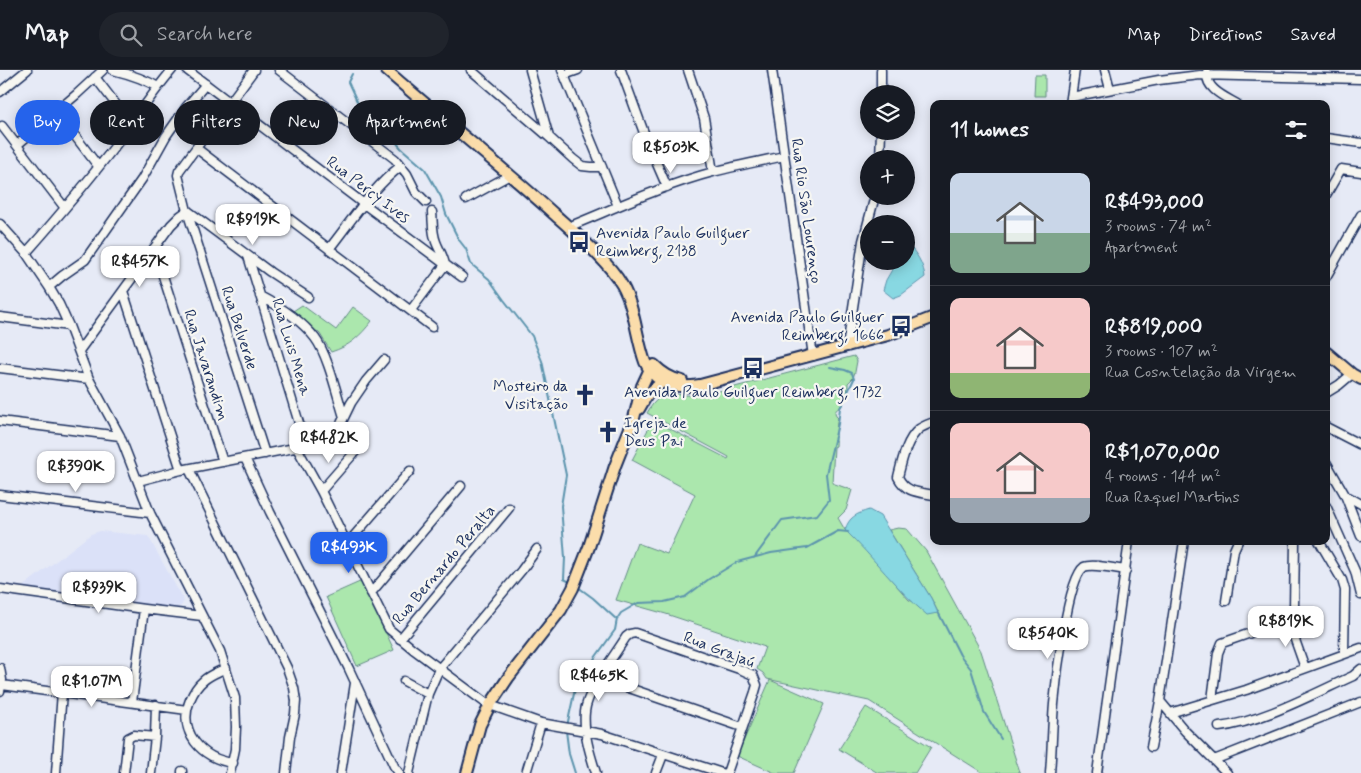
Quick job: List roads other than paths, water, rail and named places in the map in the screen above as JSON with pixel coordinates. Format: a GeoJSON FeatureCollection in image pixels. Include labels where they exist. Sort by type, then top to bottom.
{"type":"FeatureCollection","features":[{"type":"Feature","properties":{"kind":"main road"},"geometry":{"type":"LineString","coordinates":[[386,70],[510,175],[597,254],[621,283],[627,296],[644,362],[660,378]]}},
{"type":"Feature","properties":{"kind":"main road"},"geometry":{"type":"LineString","coordinates":[[467,773],[480,726],[490,705],[508,678],[561,610],[574,585],[589,547],[615,466],[634,418],[642,386],[660,378],[700,385],[847,347],[888,335],[930,319]]}},
{"type":"Feature","properties":{"kind":"main road"},"geometry":{"type":"LineString","coordinates":[[1330,355],[1357,376]]}},
{"type":"Feature","properties":{"kind":"main road"},"geometry":{"type":"LineString","coordinates":[[634,418],[647,395],[660,378]]}},
{"type":"Feature","properties":{"kind":"street"},"geometry":{"type":"LineString","coordinates":[[0,92],[28,70]]}},
{"type":"Feature","properties":{"kind":"street"},"geometry":{"type":"LineString","coordinates":[[69,100],[102,70]]}},
{"type":"Feature","properties":{"kind":"street"},"geometry":{"type":"LineString","coordinates":[[113,70],[142,78],[158,87]]}},
{"type":"Feature","properties":{"kind":"street"},"geometry":{"type":"LineString","coordinates":[[149,100],[172,70]]}},
{"type":"Feature","properties":{"kind":"street","name":"Rua Percy Ives"},"geometry":{"type":"LineString","coordinates":[[187,70],[225,100]]}},
{"type":"Feature","properties":{"kind":"street","name":"Rua Belverde"},"geometry":{"type":"LineString","coordinates":[[231,100],[254,70]]}},
{"type":"Feature","properties":{"kind":"street"},"geometry":{"type":"LineString","coordinates":[[279,70],[385,150],[401,166],[416,192],[426,202]]}},
{"type":"Feature","properties":{"kind":"street"},"geometry":{"type":"LineString","coordinates":[[471,70],[582,166],[602,167]]}},
{"type":"Feature","properties":{"kind":"street"},"geometry":{"type":"LineString","coordinates":[[530,70],[549,137]]}},
{"type":"Feature","properties":{"kind":"street"},"geometry":{"type":"LineString","coordinates":[[578,70],[563,72],[618,206]]}},
{"type":"Feature","properties":{"kind":"street"},"geometry":{"type":"LineString","coordinates":[[621,70],[647,141],[667,187]]}},
{"type":"Feature","properties":{"kind":"street"},"geometry":{"type":"LineString","coordinates":[[688,70],[704,118],[714,172]]}},
{"type":"Feature","properties":{"kind":"street","name":"Rua Rio São Lourenço"},"geometry":{"type":"LineString","coordinates":[[772,70],[813,356]]}},
{"type":"Feature","properties":{"kind":"street"},"geometry":{"type":"LineString","coordinates":[[882,70],[882,85]]}},
{"type":"Feature","properties":{"kind":"street"},"geometry":{"type":"LineString","coordinates":[[1075,70],[1071,100],[1110,89],[1207,72],[1316,74],[1361,79]]}},
{"type":"Feature","properties":{"kind":"street"},"geometry":{"type":"LineString","coordinates":[[1105,70],[1110,89]]}},
{"type":"Feature","properties":{"kind":"street"},"geometry":{"type":"LineString","coordinates":[[1158,70],[1159,80]]}},
{"type":"Feature","properties":{"kind":"street"},"geometry":{"type":"LineString","coordinates":[[1207,72],[1210,83],[1215,90],[1231,100]]}},
{"type":"Feature","properties":{"kind":"street"},"geometry":{"type":"LineString","coordinates":[[95,78],[113,100]]}},
{"type":"Feature","properties":{"kind":"street"},"geometry":{"type":"LineString","coordinates":[[49,287],[85,260],[142,179],[166,136],[187,106],[206,84]]}},
{"type":"Feature","properties":{"kind":"street"},"geometry":{"type":"LineString","coordinates":[[2,126],[15,142]]}},
{"type":"Feature","properties":{"kind":"street","name":"Rua Percy Ives"},"geometry":{"type":"LineString","coordinates":[[260,126],[462,277]]}},
{"type":"Feature","properties":{"kind":"street"},"geometry":{"type":"LineString","coordinates":[[1330,139],[1361,143]]}},
{"type":"Feature","properties":{"kind":"street"},"geometry":{"type":"LineString","coordinates":[[80,142],[98,166]]}},
{"type":"Feature","properties":{"kind":"street"},"geometry":{"type":"LineString","coordinates":[[18,145],[65,208]]}},
{"type":"Feature","properties":{"kind":"street"},"geometry":{"type":"LineString","coordinates":[[26,253],[115,145]]}},
{"type":"Feature","properties":{"kind":"street","name":"Rua Belverde"},"geometry":{"type":"LineString","coordinates":[[198,145],[178,175],[187,211],[265,454]]}},
{"type":"Feature","properties":{"kind":"street"},"geometry":{"type":"LineString","coordinates":[[196,148],[432,327]]}},
{"type":"Feature","properties":{"kind":"street"},"geometry":{"type":"LineString","coordinates":[[568,227],[667,187],[714,172],[784,156]]}},
{"type":"Feature","properties":{"kind":"street"},"geometry":{"type":"LineString","coordinates":[[329,249],[384,180],[401,166]]}},
{"type":"Feature","properties":{"kind":"street"},"geometry":{"type":"LineString","coordinates":[[1330,188],[1341,169],[1361,172]]}},
{"type":"Feature","properties":{"kind":"street"},"geometry":{"type":"LineString","coordinates":[[466,199],[510,175]]}},
{"type":"Feature","properties":{"kind":"street"},"geometry":{"type":"LineString","coordinates":[[847,347],[864,241],[873,205]]}},
{"type":"Feature","properties":{"kind":"street"},"geometry":{"type":"LineString","coordinates":[[79,351],[171,225],[187,211],[308,297]]}},
{"type":"Feature","properties":{"kind":"street"},"geometry":{"type":"LineString","coordinates":[[411,310],[445,265],[444,258],[435,241],[432,212]]}},
{"type":"Feature","properties":{"kind":"street"},"geometry":{"type":"LineString","coordinates":[[1330,271],[1361,215]]}},
{"type":"Feature","properties":{"kind":"street"},"geometry":{"type":"LineString","coordinates":[[0,224],[26,253],[49,287],[69,326],[89,379],[120,436],[150,513],[220,651],[235,698],[236,727],[233,762],[230,773]]}},
{"type":"Feature","properties":{"kind":"street","name":"Rua Javarandim"},"geometry":{"type":"LineString","coordinates":[[154,248],[223,462]]}},
{"type":"Feature","properties":{"kind":"street","name":"Rua Luis Mena"},"geometry":{"type":"LineString","coordinates":[[248,256],[306,446]]}},
{"type":"Feature","properties":{"kind":"street"},"geometry":{"type":"LineString","coordinates":[[123,292],[185,469],[287,668],[294,688],[295,714],[286,773]]}},
{"type":"Feature","properties":{"kind":"street"},"geometry":{"type":"LineString","coordinates":[[260,296],[276,304],[316,339],[344,417]]}},
{"type":"Feature","properties":{"kind":"street"},"geometry":{"type":"LineString","coordinates":[[0,317],[69,326]]}},
{"type":"Feature","properties":{"kind":"street"},"geometry":{"type":"LineString","coordinates":[[138,481],[185,469],[320,443],[329,439],[336,434],[366,380],[384,360]]}},
{"type":"Feature","properties":{"kind":"street"},"geometry":{"type":"LineString","coordinates":[[0,368],[89,379]]}},
{"type":"Feature","properties":{"kind":"street"},"geometry":{"type":"LineString","coordinates":[[1330,391],[1357,376]]}},
{"type":"Feature","properties":{"kind":"street"},"geometry":{"type":"LineString","coordinates":[[0,421],[120,436]]}},
{"type":"Feature","properties":{"kind":"street"},"geometry":{"type":"LineString","coordinates":[[930,424],[920,428],[912,439],[898,477],[902,484],[910,490],[930,493]]}},
{"type":"Feature","properties":{"kind":"street"},"geometry":{"type":"LineString","coordinates":[[1330,430],[1361,446]]}},
{"type":"Feature","properties":{"kind":"street"},"geometry":{"type":"LineString","coordinates":[[297,448],[321,491],[389,629],[438,669],[487,704],[541,723],[602,734],[722,773]]}},
{"type":"Feature","properties":{"kind":"street"},"geometry":{"type":"LineString","coordinates":[[321,491],[355,452]]}},
{"type":"Feature","properties":{"kind":"street"},"geometry":{"type":"LineString","coordinates":[[245,458],[356,684],[394,766],[400,773]]}},
{"type":"Feature","properties":{"kind":"street"},"geometry":{"type":"LineString","coordinates":[[1330,469],[1345,495],[1361,536]]}},
{"type":"Feature","properties":{"kind":"street"},"geometry":{"type":"LineString","coordinates":[[347,544],[410,471]]}},
{"type":"Feature","properties":{"kind":"street"},"geometry":{"type":"LineString","coordinates":[[371,594],[462,486]]}},
{"type":"Feature","properties":{"kind":"street"},"geometry":{"type":"LineString","coordinates":[[1345,495],[1361,504]]}},
{"type":"Feature","properties":{"kind":"street"},"geometry":{"type":"LineString","coordinates":[[0,496],[150,513]]}},
{"type":"Feature","properties":{"kind":"street","name":"Rua Bernardo Peralta"},"geometry":{"type":"LineString","coordinates":[[400,639],[509,508]]}},
{"type":"Feature","properties":{"kind":"street"},"geometry":{"type":"LineString","coordinates":[[1330,515],[1355,571],[1361,595]]}},
{"type":"Feature","properties":{"kind":"street"},"geometry":{"type":"LineString","coordinates":[[1097,773],[1129,545]]}},
{"type":"Feature","properties":{"kind":"street"},"geometry":{"type":"LineString","coordinates":[[1152,747],[1183,545]]}},
{"type":"Feature","properties":{"kind":"street"},"geometry":{"type":"LineString","coordinates":[[1226,601],[1236,545]]}},
{"type":"Feature","properties":{"kind":"street"},"geometry":{"type":"LineString","coordinates":[[1212,700],[1218,653],[1222,643],[1291,618],[1294,609],[1295,545]]}},
{"type":"Feature","properties":{"kind":"street"},"geometry":{"type":"LineString","coordinates":[[1320,545],[1342,580],[1345,590],[1344,654]]}},
{"type":"Feature","properties":{"kind":"street"},"geometry":{"type":"LineString","coordinates":[[409,773],[428,694],[438,669],[521,571],[537,549]]}},
{"type":"Feature","properties":{"kind":"street"},"geometry":{"type":"LineString","coordinates":[[1050,773],[1054,706],[1070,599],[1075,581],[1081,571],[1087,566],[1126,570]]}},
{"type":"Feature","properties":{"kind":"street"},"geometry":{"type":"LineString","coordinates":[[0,589],[202,616]]}},
{"type":"Feature","properties":{"kind":"street"},"geometry":{"type":"LineString","coordinates":[[132,702],[144,609]]}},
{"type":"Feature","properties":{"kind":"street"},"geometry":{"type":"LineString","coordinates":[[1288,620],[1305,668]]}},
{"type":"Feature","properties":{"kind":"street","name":"Rua Grajaú"},"geometry":{"type":"LineString","coordinates":[[600,678],[626,637],[630,634],[640,634],[753,675],[757,685],[727,773]]}},
{"type":"Feature","properties":{"kind":"street"},"geometry":{"type":"LineString","coordinates":[[1170,713],[1246,690],[1361,648]]}},
{"type":"Feature","properties":{"kind":"street"},"geometry":{"type":"LineString","coordinates":[[0,668],[2,675],[1,688],[62,692],[186,710]]}},
{"type":"Feature","properties":{"kind":"street"},"geometry":{"type":"LineString","coordinates":[[226,668],[202,681],[192,695],[186,710],[188,729],[196,744],[209,755],[225,762],[233,762]]}},
{"type":"Feature","properties":{"kind":"street"},"geometry":{"type":"LineString","coordinates":[[1219,727],[1234,725],[1285,706],[1353,676],[1361,669]]}},
{"type":"Feature","properties":{"kind":"street"},"geometry":{"type":"LineString","coordinates":[[596,773],[586,730],[585,712],[587,701],[600,678],[742,727]]}},
{"type":"Feature","properties":{"kind":"street"},"geometry":{"type":"LineString","coordinates":[[404,680],[428,694]]}},
{"type":"Feature","properties":{"kind":"street"},"geometry":{"type":"LineString","coordinates":[[341,773],[356,684]]}},
{"type":"Feature","properties":{"kind":"street"},"geometry":{"type":"LineString","coordinates":[[56,773],[62,692]]}},
{"type":"Feature","properties":{"kind":"street"},"geometry":{"type":"LineString","coordinates":[[1160,701],[1185,731],[1227,773]]}},
{"type":"Feature","properties":{"kind":"street"},"geometry":{"type":"LineString","coordinates":[[1214,760],[1361,702]]}},
{"type":"Feature","properties":{"kind":"street"},"geometry":{"type":"LineString","coordinates":[[151,773],[156,705]]}},
{"type":"Feature","properties":{"kind":"street"},"geometry":{"type":"LineString","coordinates":[[526,773],[541,723]]}},
{"type":"Feature","properties":{"kind":"street"},"geometry":{"type":"LineString","coordinates":[[124,773],[128,738],[134,735],[155,737]]}},
{"type":"Feature","properties":{"kind":"street"},"geometry":{"type":"LineString","coordinates":[[656,773],[663,755]]}},
{"type":"Feature","properties":{"kind":"water"},"geometry":{"type":"Polygon","coordinates":[[[915,253],[921,262],[925,277],[901,295],[893,298],[883,290],[892,270],[915,270],[915,253]]]}},
{"type":"Feature","properties":{"kind":"water"},"geometry":{"type":"Polygon","coordinates":[[[869,510],[880,516],[931,598],[938,613],[927,615],[895,584],[845,530],[854,517],[869,510]]]}},
{"type":"Feature","properties":{"kind":"waterway"},"geometry":{"type":"LineString","coordinates":[[352,74],[348,82],[360,108],[372,121],[387,131],[401,148],[425,169],[441,197],[446,214],[459,240],[466,249],[471,264],[489,279],[532,336],[542,361],[566,475],[561,506],[565,558],[564,579],[572,583]]}},
{"type":"Feature","properties":{"kind":"waterway"},"geometry":{"type":"LineString","coordinates":[[754,558],[782,520],[817,515],[829,500],[826,474],[840,408],[854,379],[852,373],[830,367]]}},
{"type":"Feature","properties":{"kind":"waterway"},"geometry":{"type":"LineString","coordinates":[[567,726],[577,683],[615,630],[617,619],[621,613],[638,603],[664,602],[685,597],[709,579],[737,562],[771,553],[807,548],[838,531],[848,532]]}},
{"type":"Feature","properties":{"kind":"waterway"},"geometry":{"type":"LineString","coordinates":[[578,587],[616,619]]}},
{"type":"Feature","properties":{"kind":"waterway"},"geometry":{"type":"LineString","coordinates":[[938,612],[960,655],[971,669],[984,712],[1001,739]]}},
{"type":"Feature","properties":{"kind":"waterway"},"geometry":{"type":"LineString","coordinates":[[566,731],[569,754],[575,773]]}},
{"type":"Feature","properties":{"kind":"place","name":"Avenida Paulo Guilguer Reimberg, 2138"},"geometry":{"type":"Point","coordinates":[579,242]}},
{"type":"Feature","properties":{"kind":"place","name":"Avenida Paulo Guilguer Reimberg, 1666"},"geometry":{"type":"Point","coordinates":[901,326]}},
{"type":"Feature","properties":{"kind":"place","name":"Avenida Paulo Guilguer Reimberg, 1732"},"geometry":{"type":"Point","coordinates":[753,368]}},
{"type":"Feature","properties":{"kind":"place","name":"Mosteiro da Visitação"},"geometry":{"type":"Point","coordinates":[585,395]}},
{"type":"Feature","properties":{"kind":"place","name":"Igreja de Deus Pai"},"geometry":{"type":"Point","coordinates":[608,432]}}]}
